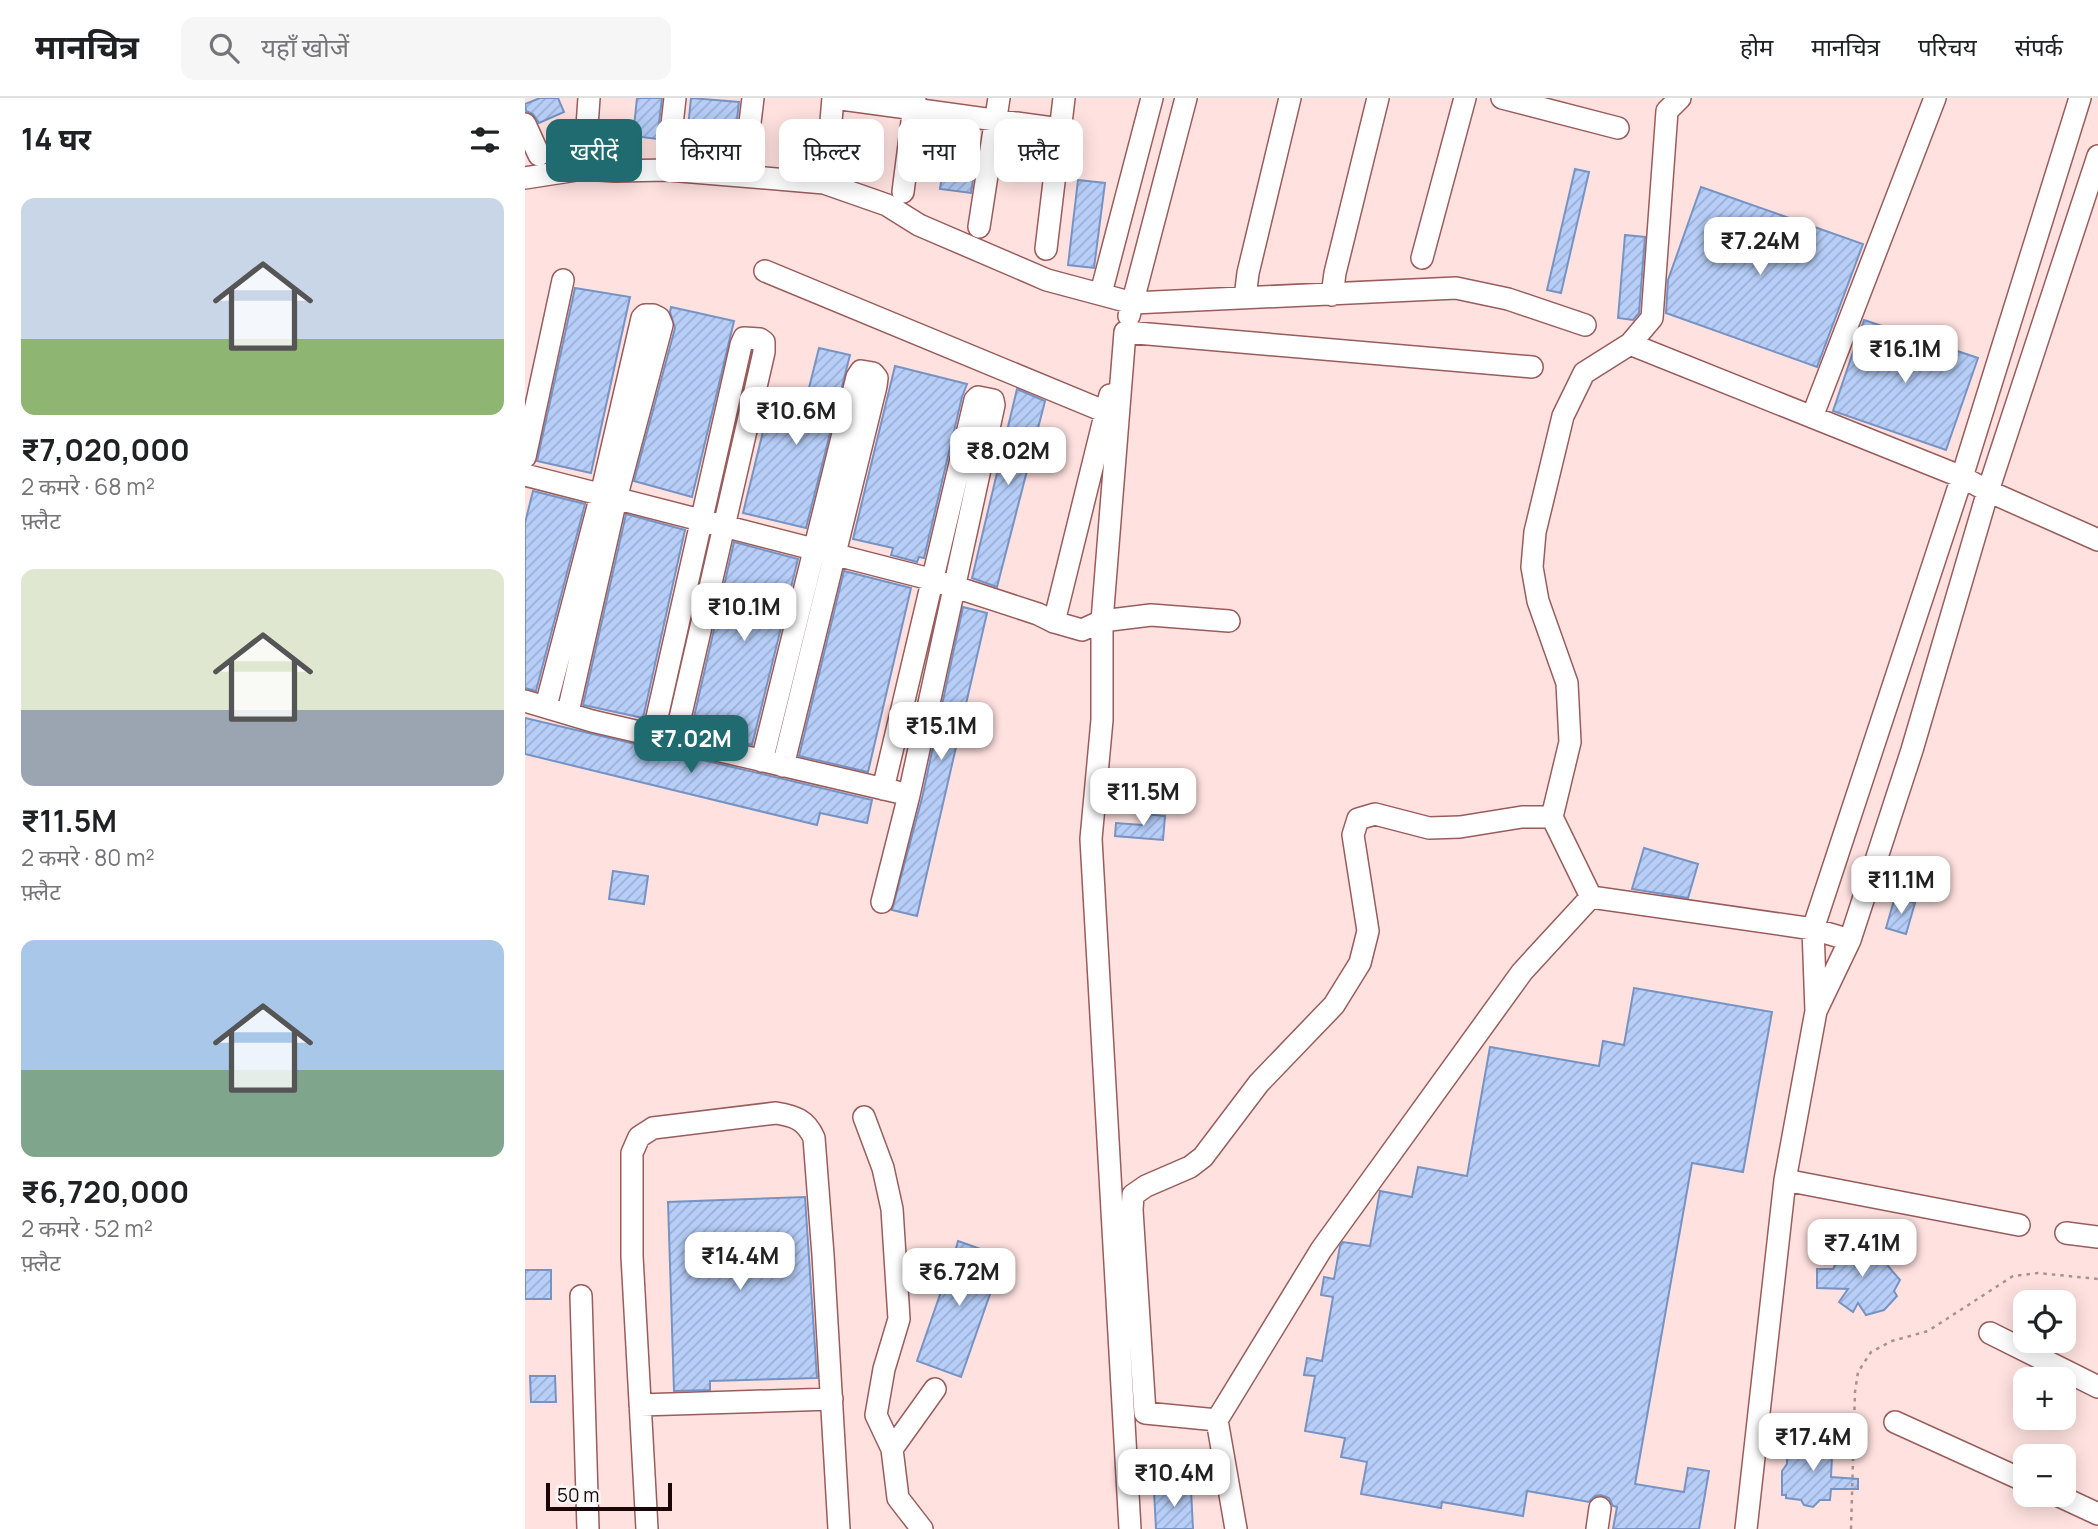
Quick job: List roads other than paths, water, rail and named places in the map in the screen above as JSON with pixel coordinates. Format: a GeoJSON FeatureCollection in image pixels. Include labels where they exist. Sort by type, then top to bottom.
{"type":"FeatureCollection","features":[{"type":"Feature","properties":{"kind":"street"},"geometry":{"type":"LineString","coordinates":[[588,119],[589,98]]}},
{"type":"Feature","properties":{"kind":"street"},"geometry":{"type":"LineString","coordinates":[[673,119],[675,98]]}},
{"type":"Feature","properties":{"kind":"street"},"geometry":{"type":"LineString","coordinates":[[750,119],[753,98]]}},
{"type":"Feature","properties":{"kind":"street"},"geometry":{"type":"LineString","coordinates":[[832,119],[834,98],[914,103],[994,120]]}},
{"type":"Feature","properties":{"kind":"street"},"geometry":{"type":"LineString","coordinates":[[996,119],[999,98]]}},
{"type":"Feature","properties":{"kind":"street"},"geometry":{"type":"LineString","coordinates":[[1061,119],[1064,98]]}},
{"type":"Feature","properties":{"kind":"street"},"geometry":{"type":"LineString","coordinates":[[1101,293],[1152,98]]}},
{"type":"Feature","properties":{"kind":"street"},"geometry":{"type":"LineString","coordinates":[[1054,622],[1125,332],[1187,98]]}},
{"type":"Feature","properties":{"kind":"street"},"geometry":{"type":"LineString","coordinates":[[1245,299],[1248,273],[1290,98]]}},
{"type":"Feature","properties":{"kind":"street"},"geometry":{"type":"LineString","coordinates":[[1332,295],[1378,98]]}},
{"type":"Feature","properties":{"kind":"street"},"geometry":{"type":"LineString","coordinates":[[1422,258],[1465,98]]}},
{"type":"Feature","properties":{"kind":"street"},"geometry":{"type":"LineString","coordinates":[[1501,98],[1540,103],[1618,128]]}},
{"type":"Feature","properties":{"kind":"street"},"geometry":{"type":"LineString","coordinates":[[1591,897],[1552,817],[1570,742],[1567,683],[1538,601],[1532,567],[1535,532],[1563,416],[1584,373],[1630,344],[1652,318],[1667,111],[1679,98]]}},
{"type":"Feature","properties":{"kind":"street"},"geometry":{"type":"LineString","coordinates":[[1812,417],[1935,98]]}},
{"type":"Feature","properties":{"kind":"street"},"geometry":{"type":"LineString","coordinates":[[1746,1529],[1785,1180],[1816,1011],[1813,929],[1962,477],[2080,98]]}},
{"type":"Feature","properties":{"kind":"street"},"geometry":{"type":"LineString","coordinates":[[903,192],[914,103]]}},
{"type":"Feature","properties":{"kind":"street"},"geometry":{"type":"LineString","coordinates":[[525,124],[539,155]]}},
{"type":"Feature","properties":{"kind":"street"},"geometry":{"type":"LineString","coordinates":[[979,227],[994,133]]}},
{"type":"Feature","properties":{"kind":"street"},"geometry":{"type":"LineString","coordinates":[[1816,1011],[1850,940],[1912,750],[1988,491],[2098,156]]}},
{"type":"Feature","properties":{"kind":"street"},"geometry":{"type":"LineString","coordinates":[[525,178],[583,169],[667,170],[824,183],[887,205],[919,225],[1047,280],[1133,303],[1456,288],[1508,299],[1585,326]]}},
{"type":"Feature","properties":{"kind":"street"},"geometry":{"type":"LineString","coordinates":[[1046,249],[1054,182]]}},
{"type":"Feature","properties":{"kind":"street"},"geometry":{"type":"LineString","coordinates":[[765,271],[1106,412]]}},
{"type":"Feature","properties":{"kind":"street"},"geometry":{"type":"LineString","coordinates":[[525,457],[563,280]]}},
{"type":"Feature","properties":{"kind":"street"},"geometry":{"type":"LineString","coordinates":[[546,706],[608,497],[662,325],[659,318],[653,315],[645,315],[642,318],[608,497],[568,712]]}},
{"type":"Feature","properties":{"kind":"street"},"geometry":{"type":"LineString","coordinates":[[1125,332],[1532,367]]}},
{"type":"Feature","properties":{"kind":"street"},"geometry":{"type":"LineString","coordinates":[[1125,332],[1102,621],[1102,720],[1091,839],[1130,1529]]}},
{"type":"Feature","properties":{"kind":"street"},"geometry":{"type":"LineString","coordinates":[[653,735],[741,345],[744,338],[760,339],[764,342],[764,352],[675,740]]}},
{"type":"Feature","properties":{"kind":"street"},"geometry":{"type":"LineString","coordinates":[[1630,344],[1962,477],[2098,540]]}},
{"type":"Feature","properties":{"kind":"street"},"geometry":{"type":"LineString","coordinates":[[773,764],[825,551],[857,377],[861,371],[873,373],[877,378],[876,386],[825,551]]}},
{"type":"Feature","properties":{"kind":"street"},"geometry":{"type":"LineString","coordinates":[[882,902],[909,795],[944,584],[975,400],[978,397],[993,400],[994,405],[944,584],[883,789]]}},
{"type":"Feature","properties":{"kind":"street"},"geometry":{"type":"LineString","coordinates":[[525,475],[825,551],[944,584],[1082,629],[1102,621],[1150,615],[1229,621]]}},
{"type":"Feature","properties":{"kind":"street"},"geometry":{"type":"LineString","coordinates":[[525,701],[592,721],[909,795]]}},
{"type":"Feature","properties":{"kind":"street"},"geometry":{"type":"LineString","coordinates":[[1888,701],[1923,711]]}},
{"type":"Feature","properties":{"kind":"street"},"geometry":{"type":"LineString","coordinates":[[1875,739],[1912,750]]}},
{"type":"Feature","properties":{"kind":"street"},"geometry":{"type":"LineString","coordinates":[[1217,1420],[1145,1413],[1133,1195],[1146,1186],[1190,1167],[1203,1157],[1259,1083],[1334,1005],[1360,963],[1368,930],[1353,835],[1358,819],[1375,814],[1429,828],[1460,827],[1522,817],[1552,817]]}},
{"type":"Feature","properties":{"kind":"street"},"geometry":{"type":"LineString","coordinates":[[1591,897],[1813,929],[1850,940]]}},
{"type":"Feature","properties":{"kind":"street"},"geometry":{"type":"LineString","coordinates":[[1236,1529],[1217,1420],[1321,1250],[1522,972],[1591,897]]}},
{"type":"Feature","properties":{"kind":"street"},"geometry":{"type":"LineString","coordinates":[[647,1529],[632,1256],[632,1153],[639,1137],[653,1128],[776,1113],[793,1116],[809,1125],[814,1138],[839,1529]]}},
{"type":"Feature","properties":{"kind":"street"},"geometry":{"type":"LineString","coordinates":[[864,1117],[883,1168],[892,1209],[899,1319],[884,1369],[876,1415],[892,1449],[898,1498],[922,1529]]}},
{"type":"Feature","properties":{"kind":"street"},"geometry":{"type":"LineString","coordinates":[[1785,1180],[2019,1225]]}},
{"type":"Feature","properties":{"kind":"street"},"geometry":{"type":"LineString","coordinates":[[2066,1233],[2098,1237]]}},
{"type":"Feature","properties":{"kind":"street"},"geometry":{"type":"LineString","coordinates":[[581,1296],[588,1529]]}},
{"type":"Feature","properties":{"kind":"street"},"geometry":{"type":"LineString","coordinates":[[1990,1333],[2098,1387]]}},
{"type":"Feature","properties":{"kind":"street"},"geometry":{"type":"LineString","coordinates":[[892,1449],[935,1389]]}},
{"type":"Feature","properties":{"kind":"street"},"geometry":{"type":"LineString","coordinates":[[640,1405],[832,1399]]}},
{"type":"Feature","properties":{"kind":"street"},"geometry":{"type":"LineString","coordinates":[[1895,1422],[2013,1476]]}},
{"type":"Feature","properties":{"kind":"street"},"geometry":{"type":"LineString","coordinates":[[2076,1504],[2098,1514]]}}]}
